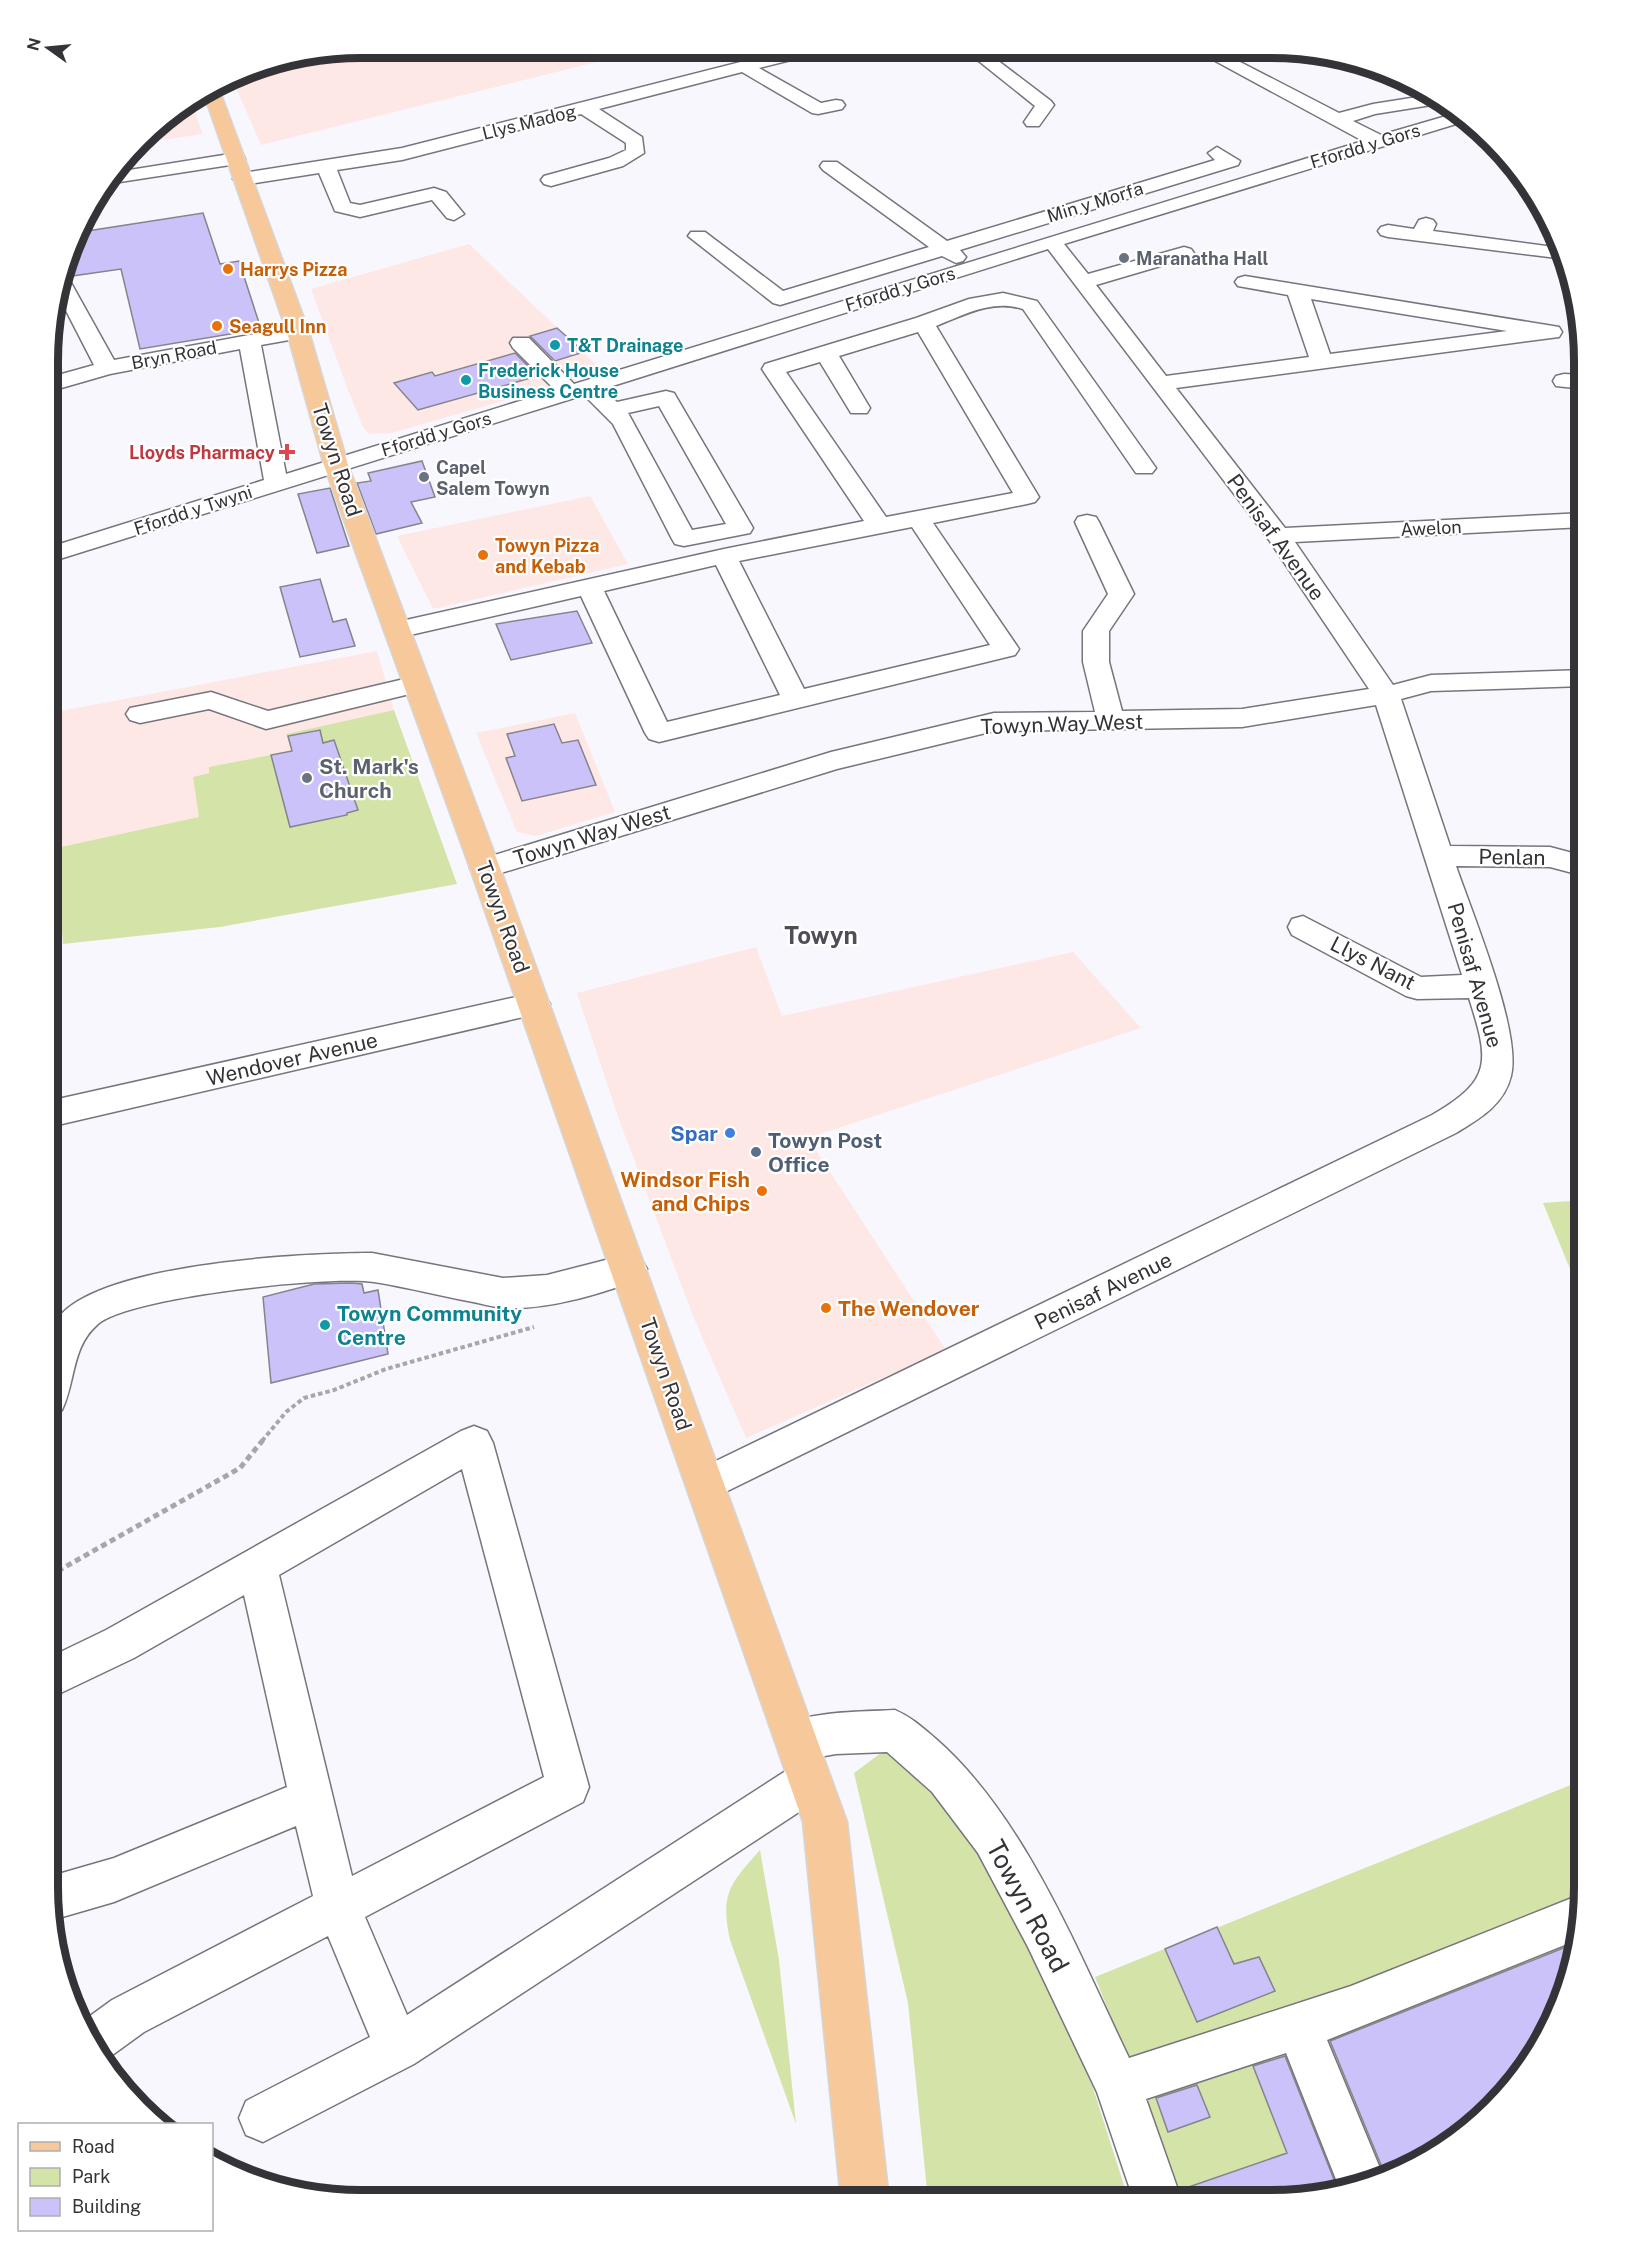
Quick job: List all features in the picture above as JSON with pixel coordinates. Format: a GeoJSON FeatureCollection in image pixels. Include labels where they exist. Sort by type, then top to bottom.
{"type":"FeatureCollection","features":[{"type":"Feature","properties":{"kind":"main road","name":"Towyn Road"},"geometry":{"type":"LineString","coordinates":[[214,97],[298,332],[336,465],[485,868],[825,1822],[865,2190]]}},
{"type":"Feature","properties":{"kind":"street","name":"Llys Madog"},"geometry":{"type":"LineString","coordinates":[[120,178],[239,169],[326,166],[402,154],[780,58]]}},
{"type":"Feature","properties":{"kind":"street"},"geometry":{"type":"LineString","coordinates":[[984,58],[1045,105],[1033,122]]}},
{"type":"Feature","properties":{"kind":"street"},"geometry":{"type":"LineString","coordinates":[[1218,58],[1380,142]]}},
{"type":"Feature","properties":{"kind":"street"},"geometry":{"type":"LineString","coordinates":[[746,67],[818,109],[836,105]]}},
{"type":"Feature","properties":{"kind":"street"},"geometry":{"type":"LineString","coordinates":[[1041,100],[1065,99]]}},
{"type":"Feature","properties":{"kind":"street"},"geometry":{"type":"LineString","coordinates":[[1337,120],[1373,110],[1425,101]]}},
{"type":"Feature","properties":{"kind":"street"},"geometry":{"type":"LineString","coordinates":[[551,180],[616,162],[635,153],[635,141],[585,108]]}},
{"type":"Feature","properties":{"kind":"street","name":"Ffordd y Gors"},"geometry":{"type":"LineString","coordinates":[[336,465],[1052,241],[1453,120]]}},
{"type":"Feature","properties":{"kind":"street","name":"Min y Morfa"},"geometry":{"type":"LineString","coordinates":[[698,236],[780,299],[1231,161],[1217,153]]}},
{"type":"Feature","properties":{"kind":"street"},"geometry":{"type":"LineString","coordinates":[[851,159],[822,168],[969,267]]}},
{"type":"Feature","properties":{"kind":"street"},"geometry":{"type":"LineString","coordinates":[[326,166],[342,207],[350,211],[360,211],[434,194],[439,196],[454,214]]}},
{"type":"Feature","properties":{"kind":"street"},"geometry":{"type":"LineString","coordinates":[[1388,231],[1424,230],[1552,252]]}},
{"type":"Feature","properties":{"kind":"street","name":"Penisaf Avenue"},"geometry":{"type":"LineString","coordinates":[[705,1485],[1478,1105],[1494,1083],[1499,1059],[1495,1029],[1386,695],[1278,536],[1052,241]]}},
{"type":"Feature","properties":{"kind":"street"},"geometry":{"type":"LineString","coordinates":[[1084,282],[1184,253]]}},
{"type":"Feature","properties":{"kind":"street"},"geometry":{"type":"LineString","coordinates":[[1160,383],[1551,332],[1245,282]]}},
{"type":"Feature","properties":{"kind":"street"},"geometry":{"type":"LineString","coordinates":[[1297,290],[1322,362]]}},
{"type":"Feature","properties":{"kind":"street"},"geometry":{"type":"LineString","coordinates":[[67,292],[107,368]]}},
{"type":"Feature","properties":{"kind":"street"},"geometry":{"type":"LineString","coordinates":[[879,525],[773,369],[924,323],[994,298],[1012,298],[1030,305],[1144,468]]}},
{"type":"Feature","properties":{"kind":"street"},"geometry":{"type":"LineString","coordinates":[[397,630],[724,556],[1027,497],[924,323]]}},
{"type":"Feature","properties":{"kind":"street","name":"Bryn Road"},"geometry":{"type":"LineString","coordinates":[[58,382],[107,368],[298,332]]}},
{"type":"Feature","properties":{"kind":"street"},"geometry":{"type":"LineString","coordinates":[[249,341],[276,484]]}},
{"type":"Feature","properties":{"kind":"street"},"geometry":{"type":"LineString","coordinates":[[521,343],[579,389],[612,410],[623,421],[684,540],[741,528],[666,398],[612,410]]}},
{"type":"Feature","properties":{"kind":"street"},"geometry":{"type":"LineString","coordinates":[[826,353],[859,408]]}},
{"type":"Feature","properties":{"kind":"street","name":"Ffordd y Twyni"},"geometry":{"type":"LineString","coordinates":[[58,552],[336,465]]}},
{"type":"Feature","properties":{"kind":"street"},"geometry":{"type":"LineString","coordinates":[[589,586],[659,734],[1006,649],[918,518]]}},
{"type":"Feature","properties":{"kind":"street","name":"Awelon"},"geometry":{"type":"LineString","coordinates":[[1278,536],[1574,521]]}},
{"type":"Feature","properties":{"kind":"street"},"geometry":{"type":"LineString","coordinates":[[1087,522],[1121,594],[1096,631],[1096,662],[1111,722]]}},
{"type":"Feature","properties":{"kind":"street"},"geometry":{"type":"LineString","coordinates":[[724,556],[796,700]]}},
{"type":"Feature","properties":{"kind":"street","name":"Towyn Way West"},"geometry":{"type":"LineString","coordinates":[[485,868],[831,761],[994,722],[1111,722],[1242,718],[1386,695],[1431,683],[1574,678]]}},
{"type":"Feature","properties":{"kind":"street"},"geometry":{"type":"LineString","coordinates":[[140,714],[211,700],[266,720],[417,684]]}},
{"type":"Feature","properties":{"kind":"street","name":"Penlan"},"geometry":{"type":"LineString","coordinates":[[1440,856],[1551,857],[1574,863]]}},
{"type":"Feature","properties":{"kind":"street","name":"Llys Nant"},"geometry":{"type":"LineString","coordinates":[[1303,927],[1417,988],[1482,986]]}},
{"type":"Feature","properties":{"kind":"street","name":"Wendover Avenue"},"geometry":{"type":"LineString","coordinates":[[58,1112],[534,1004]]}},
{"type":"Feature","properties":{"kind":"street"},"geometry":{"type":"LineString","coordinates":[[58,1357],[68,1332],[87,1312],[131,1293],[283,1269],[372,1267],[503,1293],[547,1290],[628,1269]]}},
{"type":"Feature","properties":{"kind":"street"},"geometry":{"type":"LineString","coordinates":[[58,1674],[120,1644],[474,1443],[568,1787],[128,2016],[99,2038]]}},
{"type":"Feature","properties":{"kind":"street"},"geometry":{"type":"LineString","coordinates":[[258,1565],[338,1907],[399,2048]]}},
{"type":"Feature","properties":{"kind":"street","name":"Towyn Road"},"geometry":{"type":"LineString","coordinates":[[803,1760],[836,1733],[895,1731],[947,1777],[999,1848],[1044,1930],[1118,2085],[1154,2190]]}},
{"type":"Feature","properties":{"kind":"street"},"geometry":{"type":"LineString","coordinates":[[263,2118],[399,2048],[803,1760]]}},
{"type":"Feature","properties":{"kind":"street"},"geometry":{"type":"LineString","coordinates":[[58,1896],[114,1880],[311,1798]]}},
{"type":"Feature","properties":{"kind":"street"},"geometry":{"type":"LineString","coordinates":[[1118,2085],[1351,2009],[1572,1920]]}},
{"type":"Feature","properties":{"kind":"street"},"geometry":{"type":"LineString","coordinates":[[1298,2026],[1359,2177]]}},
{"type":"Feature","properties":{"kind":"path"},"geometry":{"type":"LineString","coordinates":[[58,1571],[240,1468],[286,1412],[304,1398],[334,1390],[386,1369],[536,1327]]}},
{"type":"Feature","properties":{"kind":"shaded area"},"geometry":{"type":"Polygon","coordinates":[[[362,58],[613,58],[261,145],[235,86],[302,64],[362,58]]]}},
{"type":"Feature","properties":{"kind":"shaded area"},"geometry":{"type":"Polygon","coordinates":[[[194,109],[203,134],[154,141],[194,109]]]}},
{"type":"Feature","properties":{"kind":"shaded area"},"geometry":{"type":"Polygon","coordinates":[[[469,244],[604,372],[392,433],[369,434],[363,427],[348,390],[311,289],[469,244]]]}},
{"type":"Feature","properties":{"kind":"shaded area"},"geometry":{"type":"Polygon","coordinates":[[[590,496],[628,564],[433,609],[397,536],[590,496]]]}},
{"type":"Feature","properties":{"kind":"shaded area"},"geometry":{"type":"Polygon","coordinates":[[[377,651],[394,710],[286,734],[292,751],[193,777],[200,817],[58,848],[58,711],[377,651]]]}},
{"type":"Feature","properties":{"kind":"shaded area"},"geometry":{"type":"Polygon","coordinates":[[[575,713],[615,812],[536,836],[517,832],[476,733],[575,713]]]}},
{"type":"Feature","properties":{"kind":"shaded area"},"geometry":{"type":"Polygon","coordinates":[[[756,947],[782,1016],[1073,952],[1141,1028],[808,1138],[946,1350],[746,1438],[693,1316],[621,1125],[577,993],[756,947]]]}},
{"type":"Feature","properties":{"kind":"green space"},"geometry":{"type":"Polygon","coordinates":[[[394,710],[457,884],[220,927],[63,944],[58,848],[199,817],[193,777],[209,773],[209,767],[292,751],[286,734],[394,710]]]}},
{"type":"Feature","properties":{"kind":"green space"},"geometry":{"type":"Polygon","coordinates":[[[1574,1201],[1574,1279],[1543,1203],[1574,1201]]]}},
{"type":"Feature","properties":{"kind":"green space"},"geometry":{"type":"Polygon","coordinates":[[[889,1747],[948,1805],[1025,1933],[1093,2088],[1125,2190],[927,2190],[908,2003],[854,1773],[889,1747]]]}},
{"type":"Feature","properties":{"kind":"green space"},"geometry":{"type":"Polygon","coordinates":[[[1574,1784],[1574,1888],[1571,1927],[1563,1966],[1542,2022],[1511,2072],[1485,2102],[1439,2139],[1405,2159],[1386,2167],[1349,2180],[1310,2188],[1180,2190],[1095,1977],[1574,1784]]]}},
{"type":"Feature","properties":{"kind":"green space"},"geometry":{"type":"Polygon","coordinates":[[[760,1850],[779,1960],[796,2124],[730,1940],[727,1924],[726,1911],[730,1890],[741,1872],[760,1850]]]}},
{"type":"Feature","properties":{"kind":"building"},"geometry":{"type":"Polygon","coordinates":[[[203,213],[220,264],[239,261],[261,329],[140,349],[121,269],[71,276],[88,231],[203,213]]]}},
{"type":"Feature","properties":{"kind":"building","name":"T&T Drainage"},"geometry":{"type":"Polygon","coordinates":[[[557,328],[584,352],[555,361],[530,336],[557,328]]]}},
{"type":"Feature","properties":{"kind":"building","name":"Frederick House Business Centre"},"geometry":{"type":"Polygon","coordinates":[[[515,353],[538,376],[418,410],[394,383],[432,372],[435,376],[515,353]]]}},
{"type":"Feature","properties":{"kind":"building"},"geometry":{"type":"Polygon","coordinates":[[[422,461],[435,497],[411,502],[422,523],[376,534],[357,483],[371,481],[368,473],[422,461]]]}},
{"type":"Feature","properties":{"kind":"building"},"geometry":{"type":"Polygon","coordinates":[[[330,488],[349,546],[317,553],[298,494],[330,488]]]}},
{"type":"Feature","properties":{"kind":"building"},"geometry":{"type":"Polygon","coordinates":[[[320,579],[333,622],[346,619],[355,646],[300,657],[280,587],[320,579]]]}},
{"type":"Feature","properties":{"kind":"building"},"geometry":{"type":"Polygon","coordinates":[[[577,611],[592,643],[511,660],[496,624],[577,611]]]}},
{"type":"Feature","properties":{"kind":"building"},"geometry":{"type":"Polygon","coordinates":[[[554,724],[562,743],[578,740],[596,785],[522,801],[506,758],[515,756],[507,734],[554,724]]]}},
{"type":"Feature","properties":{"kind":"building","name":"St. Mark's Church"},"geometry":{"type":"Polygon","coordinates":[[[320,730],[323,743],[334,740],[358,810],[347,813],[347,815],[290,827],[271,755],[292,751],[288,736],[320,730]]]}},
{"type":"Feature","properties":{"kind":"building","name":"Towyn Community Centre"},"geometry":{"type":"Polygon","coordinates":[[[314,1284],[362,1284],[364,1293],[378,1290],[388,1354],[271,1383],[263,1297],[314,1284]]]}},
{"type":"Feature","properties":{"kind":"building"},"geometry":{"type":"Polygon","coordinates":[[[1217,1927],[1234,1964],[1259,1957],[1275,1991],[1197,2022],[1165,1949],[1217,1927]]]}},
{"type":"Feature","properties":{"kind":"building"},"geometry":{"type":"Polygon","coordinates":[[[1568,1946],[1557,1985],[1542,2022],[1511,2072],[1485,2102],[1455,2128],[1426,2145],[1422,2150],[1386,2167],[1382,2168],[1330,2041],[1568,1946]]]}},
{"type":"Feature","properties":{"kind":"building"},"geometry":{"type":"Polygon","coordinates":[[[1285,2056],[1336,2184],[1290,2190],[1180,2190],[1287,2153],[1253,2066],[1285,2056]]]}},
{"type":"Feature","properties":{"kind":"building"},"geometry":{"type":"Polygon","coordinates":[[[1197,2085],[1210,2117],[1168,2132],[1156,2098],[1197,2085]]]}},
{"type":"Feature","properties":{"kind":"place","name":"Maranatha Hall"},"geometry":{"type":"Point","coordinates":[1124,258]}},
{"type":"Feature","properties":{"kind":"place","name":"Harrys Pizza"},"geometry":{"type":"Point","coordinates":[228,269]}},
{"type":"Feature","properties":{"kind":"place","name":"Seagull Inn"},"geometry":{"type":"Point","coordinates":[217,326]}},
{"type":"Feature","properties":{"kind":"place","name":"T&T Drainage"},"geometry":{"type":"Point","coordinates":[555,345]}},
{"type":"Feature","properties":{"kind":"place","name":"Frederick House Business Centre"},"geometry":{"type":"Point","coordinates":[466,380]}},
{"type":"Feature","properties":{"kind":"place","name":"Lloyds Pharmacy"},"geometry":{"type":"Point","coordinates":[287,452]}},
{"type":"Feature","properties":{"kind":"place","name":"Capel Salem Towyn"},"geometry":{"type":"Point","coordinates":[424,477]}},
{"type":"Feature","properties":{"kind":"place","name":"Towyn Pizza and Kebab"},"geometry":{"type":"Point","coordinates":[483,555]}},
{"type":"Feature","properties":{"kind":"place","name":"St. Mark's Church"},"geometry":{"type":"Point","coordinates":[307,778]}},
{"type":"Feature","properties":{"kind":"place","name":"Spar"},"geometry":{"type":"Point","coordinates":[730,1133]}},
{"type":"Feature","properties":{"kind":"place","name":"Towyn Post Office"},"geometry":{"type":"Point","coordinates":[756,1152]}},
{"type":"Feature","properties":{"kind":"place","name":"Windsor Fish and Chips"},"geometry":{"type":"Point","coordinates":[762,1191]}},
{"type":"Feature","properties":{"kind":"place","name":"The Wendover"},"geometry":{"type":"Point","coordinates":[826,1308]}},
{"type":"Feature","properties":{"kind":"place","name":"Towyn Community Centre"},"geometry":{"type":"Point","coordinates":[325,1325]}},
{"type":"Feature","properties":{"kind":"district","name":"Towyn"},"geometry":{"type":"Point","coordinates":[821,935]}}]}
